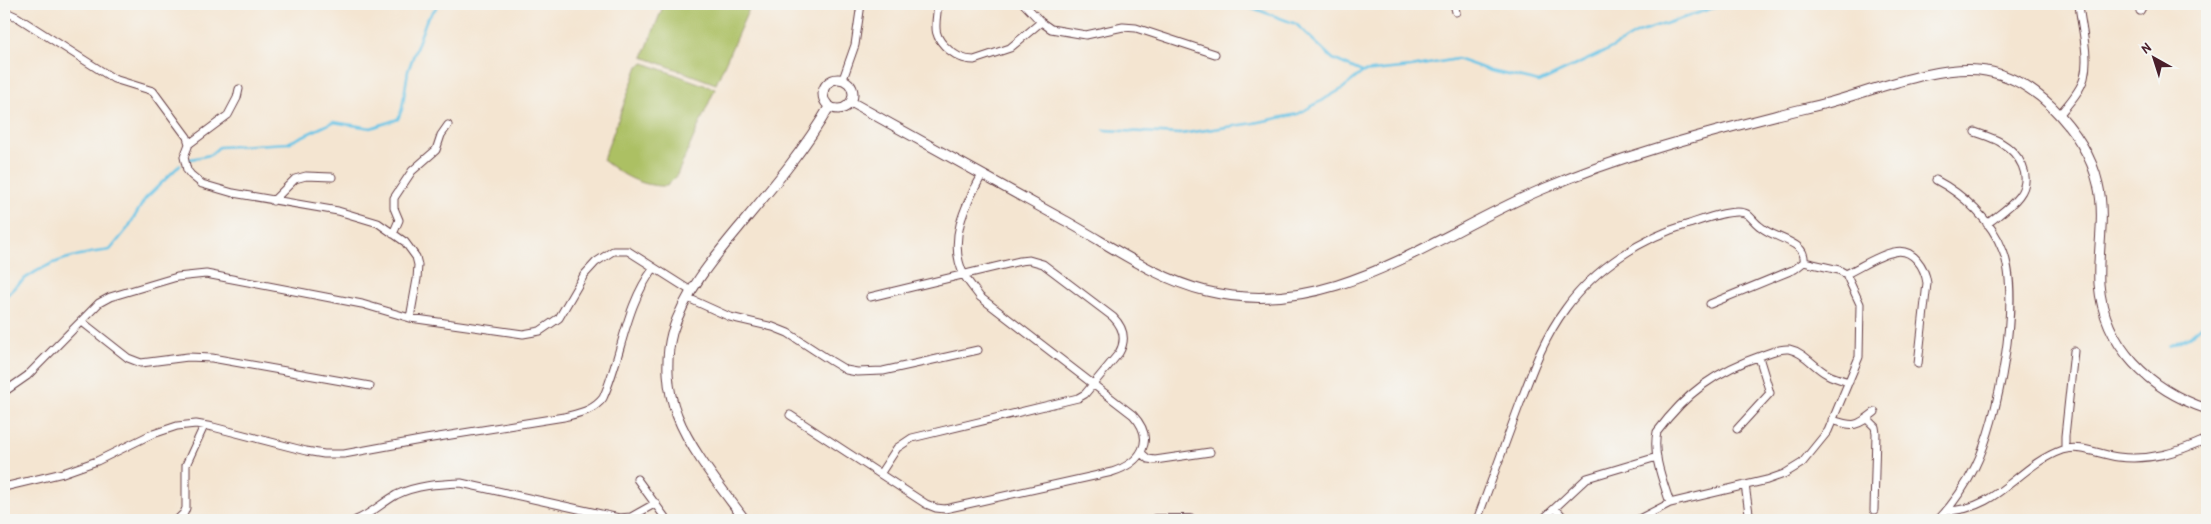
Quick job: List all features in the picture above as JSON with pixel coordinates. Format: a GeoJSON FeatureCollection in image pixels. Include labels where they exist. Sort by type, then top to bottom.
{"type":"FeatureCollection","features":[{"type":"Feature","properties":{"kind":"main road"},"geometry":{"type":"LineString","coordinates":[[1154,520],[1190,520]]}},
{"type":"Feature","properties":{"kind":"street"},"geometry":{"type":"LineString","coordinates":[[843,79],[855,45],[861,4]]}},
{"type":"Feature","properties":{"kind":"street"},"geometry":{"type":"LineString","coordinates":[[938,4],[936,36],[942,44],[957,56],[968,60],[974,60],[1010,48],[1041,22]]}},
{"type":"Feature","properties":{"kind":"street"},"geometry":{"type":"LineString","coordinates":[[1024,4],[1041,22],[1051,29],[1086,35],[1123,27],[1136,28],[1214,54]]}},
{"type":"Feature","properties":{"kind":"street"},"geometry":{"type":"LineString","coordinates":[[1454,4],[1456,12]]}},
{"type":"Feature","properties":{"kind":"street"},"geometry":{"type":"LineString","coordinates":[[2060,114],[2080,86],[2086,67],[2078,4]]}},
{"type":"Feature","properties":{"kind":"street"},"geometry":{"type":"LineString","coordinates":[[2140,11],[2144,4]]}},
{"type":"Feature","properties":{"kind":"street"},"geometry":{"type":"LineString","coordinates":[[4,11],[17,17],[114,79],[153,91],[187,137],[189,144]]}},
{"type":"Feature","properties":{"kind":"street"},"geometry":{"type":"LineString","coordinates":[[851,102],[1147,268],[1171,279],[1206,291],[1272,297],[1322,290],[1360,279],[1502,207],[1546,187],[1638,154],[1726,128],[1938,73],[1958,69],[1984,70],[2005,76],[2042,97],[2076,133],[2098,180],[2103,213],[2099,282],[2103,306],[2111,330],[2124,353],[2160,388],[2207,409]]}},
{"type":"Feature","properties":{"kind":"street"},"geometry":{"type":"LineString","coordinates":[[834,78],[843,79],[852,85],[853,96],[851,102],[839,109],[830,107],[824,100],[824,87],[834,78]]}},
{"type":"Feature","properties":{"kind":"street"},"geometry":{"type":"LineString","coordinates":[[239,89],[237,98],[228,115],[189,144],[184,157],[184,163],[191,175],[202,184],[233,193],[355,215],[378,223],[412,249],[418,265],[410,318]]}},
{"type":"Feature","properties":{"kind":"street"},"geometry":{"type":"LineString","coordinates":[[741,518],[683,429],[673,403],[668,368],[672,333],[690,294],[724,246],[789,167],[830,107]]}},
{"type":"Feature","properties":{"kind":"street"},"geometry":{"type":"LineString","coordinates":[[393,234],[399,220],[394,208],[394,198],[412,171],[434,152],[441,135],[448,125]]}},
{"type":"Feature","properties":{"kind":"street"},"geometry":{"type":"LineString","coordinates":[[1975,132],[2000,142],[2023,164],[2026,176],[2025,187],[2018,197],[1987,224]]}},
{"type":"Feature","properties":{"kind":"street"},"geometry":{"type":"LineString","coordinates":[[790,415],[926,504],[936,508],[945,508],[1112,472],[1126,468],[1141,453],[1144,443],[1138,420],[980,297],[964,274],[958,252],[958,237],[968,200],[982,175]]}},
{"type":"Feature","properties":{"kind":"street"},"geometry":{"type":"LineString","coordinates":[[273,201],[295,179],[306,176],[332,177]]}},
{"type":"Feature","properties":{"kind":"street"},"geometry":{"type":"LineString","coordinates":[[1936,180],[1952,188],[1987,224],[2003,249],[2010,271],[2010,315],[2003,366],[1992,422],[1976,466],[1957,498],[1938,520]]}},
{"type":"Feature","properties":{"kind":"street"},"geometry":{"type":"LineString","coordinates":[[1477,520],[1536,361],[1566,307],[1601,271],[1632,249],[1670,230],[1735,212],[1747,214],[1762,228],[1801,248],[1805,254],[1804,262]]}},
{"type":"Feature","properties":{"kind":"street"},"geometry":{"type":"LineString","coordinates":[[4,392],[27,376],[99,303],[110,297],[177,277],[199,274],[362,304],[410,318],[517,333],[533,333],[550,326],[559,318],[584,275],[596,262],[614,251],[628,251],[690,294],[730,316],[773,327],[788,333],[846,370],[857,372],[883,371],[978,350]]}},
{"type":"Feature","properties":{"kind":"street"},"geometry":{"type":"LineString","coordinates":[[1846,274],[1894,251],[1913,256],[1920,262],[1926,274],[1927,284],[1918,364]]}},
{"type":"Feature","properties":{"kind":"street"},"geometry":{"type":"LineString","coordinates":[[870,297],[1020,261],[1036,261],[1053,270],[1113,317],[1122,330],[1122,347],[1085,394],[1066,402],[912,438],[897,448],[880,474]]}},
{"type":"Feature","properties":{"kind":"street"},"geometry":{"type":"LineString","coordinates":[[1637,520],[1670,503],[1784,474],[1802,463],[1828,431],[1859,357],[1860,304],[1846,274],[1839,270],[1804,262],[1788,273],[1710,304]]}},
{"type":"Feature","properties":{"kind":"street"},"geometry":{"type":"LineString","coordinates":[[4,487],[63,473],[97,461],[167,428],[196,424],[324,454],[344,454],[426,438],[564,417],[586,411],[599,403],[603,398],[635,301],[654,268]]}},
{"type":"Feature","properties":{"kind":"street"},"geometry":{"type":"LineString","coordinates":[[80,321],[128,358],[141,363],[188,358],[212,358],[370,386]]}},
{"type":"Feature","properties":{"kind":"street"},"geometry":{"type":"LineString","coordinates":[[1670,503],[1654,442],[1657,432],[1701,385],[1715,375],[1759,357],[1788,349],[1799,353],[1827,374],[1848,382]]}},
{"type":"Feature","properties":{"kind":"street"},"geometry":{"type":"LineString","coordinates":[[2065,449],[2074,352]]}},
{"type":"Feature","properties":{"kind":"street"},"geometry":{"type":"LineString","coordinates":[[1737,429],[1770,393],[1759,357]]}},
{"type":"Feature","properties":{"kind":"street"},"geometry":{"type":"LineString","coordinates":[[1832,420],[1851,426],[1859,425],[1874,412]]}},
{"type":"Feature","properties":{"kind":"street"},"geometry":{"type":"LineString","coordinates":[[1867,419],[1875,427],[1876,434],[1874,510]]}},
{"type":"Feature","properties":{"kind":"street"},"geometry":{"type":"LineString","coordinates":[[177,520],[186,508],[186,464],[204,426]]}},
{"type":"Feature","properties":{"kind":"street"},"geometry":{"type":"LineString","coordinates":[[1946,511],[1975,508],[1989,500],[2046,457],[2065,449],[2075,448],[2117,457],[2140,459],[2171,454],[2207,439]]}},
{"type":"Feature","properties":{"kind":"street"},"geometry":{"type":"LineString","coordinates":[[1141,453],[1148,459],[1155,460],[1210,452]]}},
{"type":"Feature","properties":{"kind":"street"},"geometry":{"type":"LineString","coordinates":[[1542,520],[1587,478],[1658,457]]}},
{"type":"Feature","properties":{"kind":"street"},"geometry":{"type":"LineString","coordinates":[[637,479],[667,520]]}},
{"type":"Feature","properties":{"kind":"street"},"geometry":{"type":"LineString","coordinates":[[356,520],[367,516],[396,496],[412,489],[435,484],[461,483],[619,518],[631,517],[656,503]]}},
{"type":"Feature","properties":{"kind":"street"},"geometry":{"type":"LineString","coordinates":[[1745,485],[1750,520]]}},
{"type":"Feature","properties":{"kind":"street"},"geometry":{"type":"LineString","coordinates":[[1555,508],[1565,519]]}},
{"type":"Feature","properties":{"kind":"green space"},"geometry":{"type":"Polygon","coordinates":[[[664,4],[751,4],[716,84],[643,57],[664,4]]]}},
{"type":"Feature","properties":{"kind":"green space"},"geometry":{"type":"Polygon","coordinates":[[[644,63],[715,89],[676,177],[667,186],[658,186],[633,179],[603,160],[638,66],[644,63]]]}},
{"type":"Feature","properties":{"kind":"waterway"},"geometry":{"type":"LineString","coordinates":[[186,160],[210,155],[219,147],[288,143],[333,122],[371,128],[398,119],[402,109],[408,71],[426,21],[439,4]]}},
{"type":"Feature","properties":{"kind":"waterway"},"geometry":{"type":"LineString","coordinates":[[1242,4],[1296,24],[1333,59],[1362,72]]}},
{"type":"Feature","properties":{"kind":"waterway"},"geometry":{"type":"LineString","coordinates":[[1104,130],[1180,134],[1254,123],[1298,114],[1342,89],[1363,72],[1411,67],[1457,59],[1491,71],[1539,82],[1604,52],[1638,33],[1725,4]]}},
{"type":"Feature","properties":{"kind":"waterway"},"geometry":{"type":"LineString","coordinates":[[4,298],[27,277],[52,264],[80,255],[110,250],[128,228],[145,199],[180,165]]}},
{"type":"Feature","properties":{"kind":"waterway"},"geometry":{"type":"LineString","coordinates":[[2169,346],[2190,336],[2207,321]]}}]}
